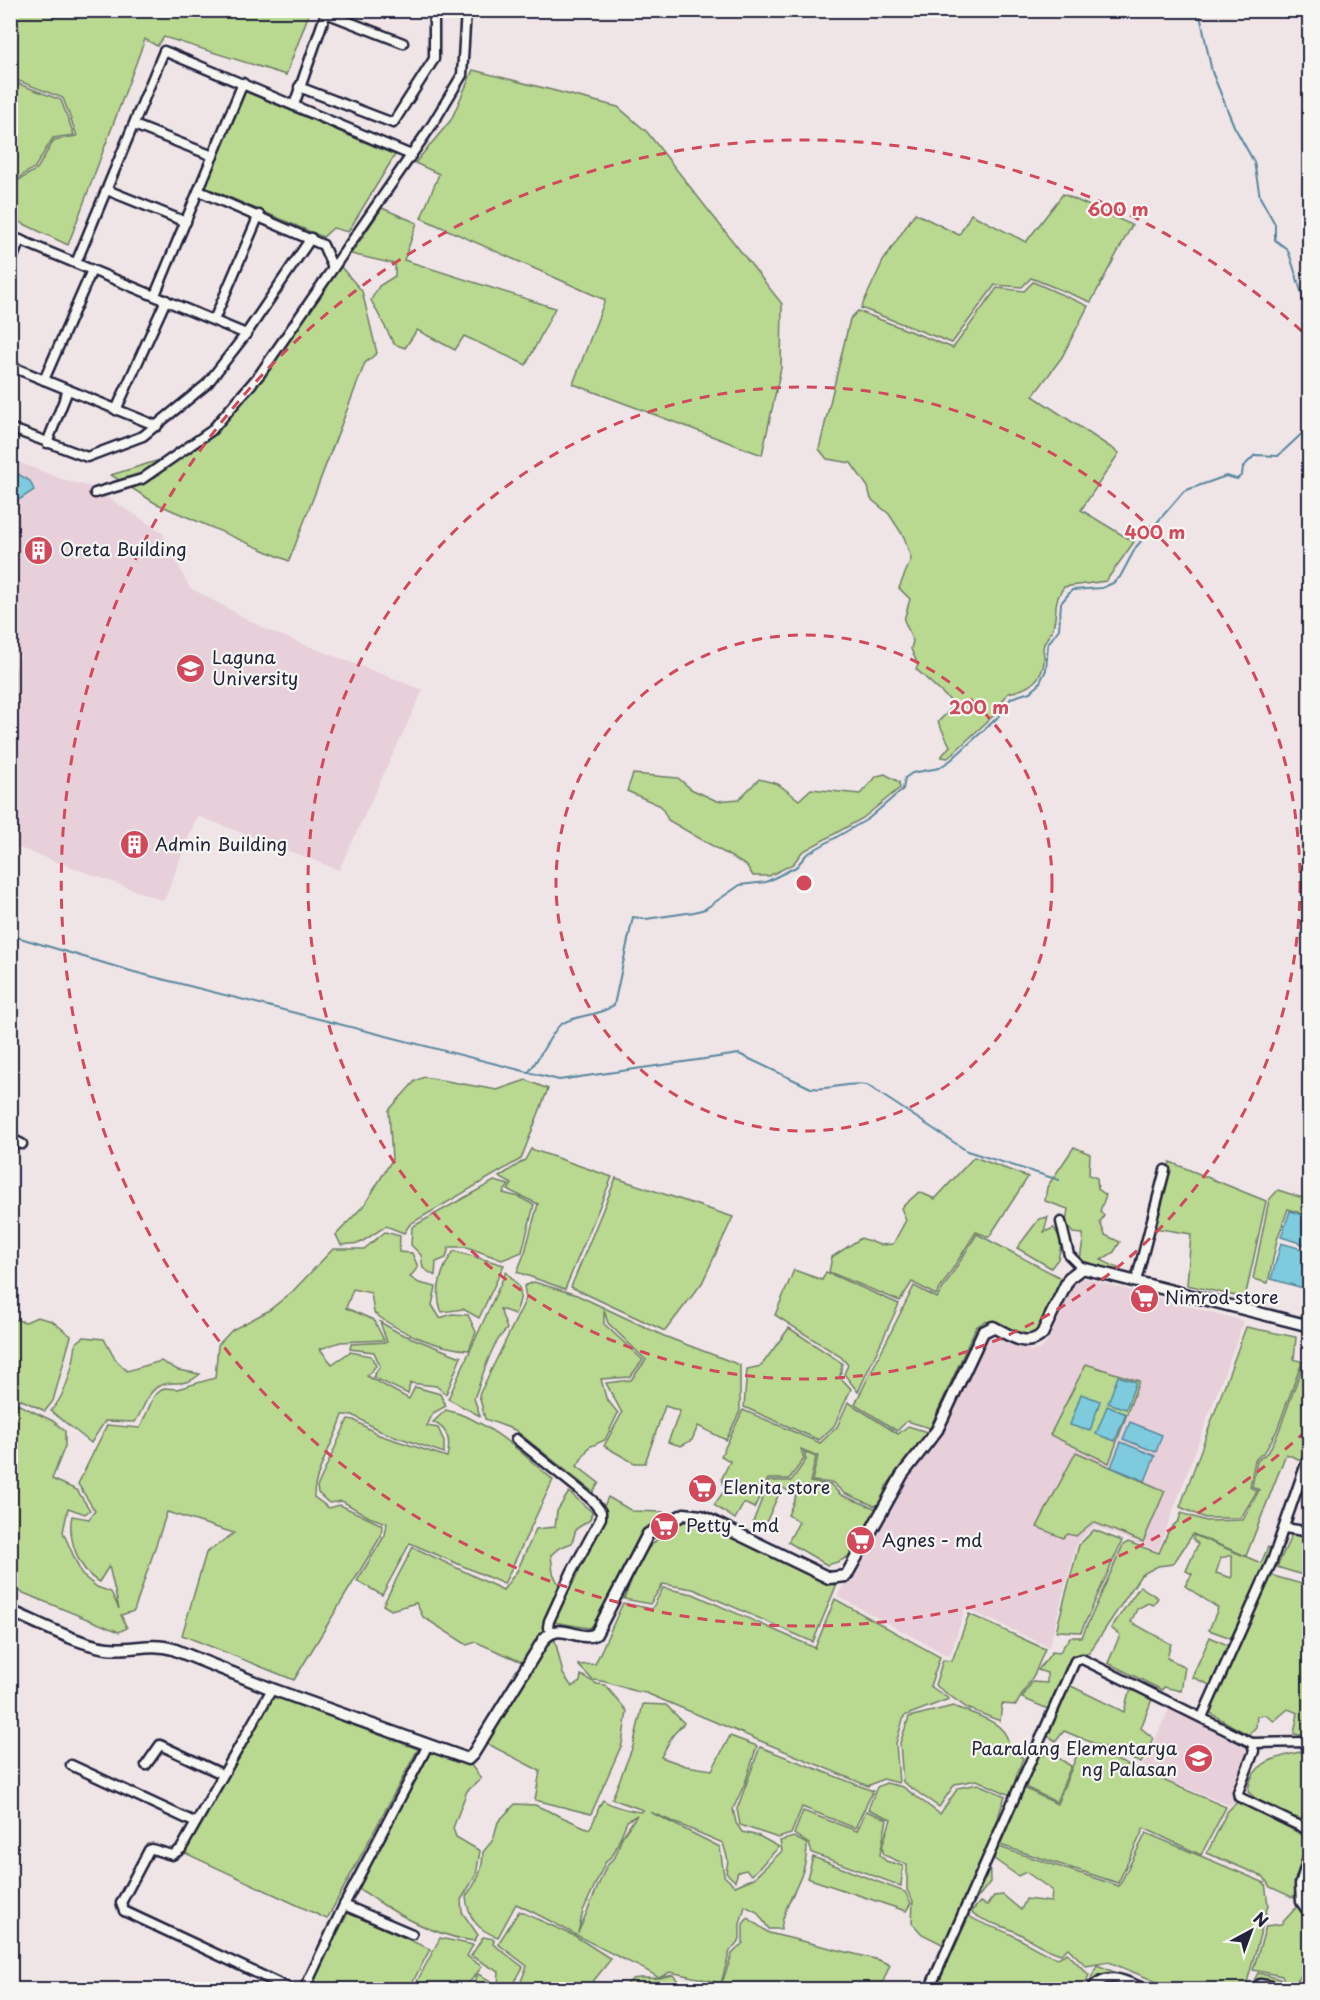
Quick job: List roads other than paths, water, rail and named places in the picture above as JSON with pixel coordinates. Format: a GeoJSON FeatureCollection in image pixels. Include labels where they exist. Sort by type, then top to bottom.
{"type":"FeatureCollection","features":[{"type":"Feature","properties":{"kind":"street"},"geometry":{"type":"LineString","coordinates":[[299,87],[393,123],[434,59],[434,10]]}},
{"type":"Feature","properties":{"kind":"street"},"geometry":{"type":"LineString","coordinates":[[95,493],[142,479],[211,431],[260,374],[411,155],[462,75],[466,10]]}},
{"type":"Feature","properties":{"kind":"street"},"geometry":{"type":"LineString","coordinates":[[294,105],[327,12],[403,43]]}},
{"type":"Feature","properties":{"kind":"street"},"geometry":{"type":"LineString","coordinates":[[76,263],[164,51],[411,155]]}},
{"type":"Feature","properties":{"kind":"street"},"geometry":{"type":"LineString","coordinates":[[155,295],[243,83]]}},
{"type":"Feature","properties":{"kind":"street"},"geometry":{"type":"LineString","coordinates":[[134,124],[213,156]]}},
{"type":"Feature","properties":{"kind":"street"},"geometry":{"type":"LineString","coordinates":[[107,190],[186,222]]}},
{"type":"Feature","properties":{"kind":"street"},"geometry":{"type":"LineString","coordinates":[[198,191],[311,238],[323,245],[333,268]]}},
{"type":"Feature","properties":{"kind":"street"},"geometry":{"type":"LineString","coordinates":[[214,320],[259,215]]}},
{"type":"Feature","properties":{"kind":"street"},"geometry":{"type":"LineString","coordinates":[[10,236],[246,334]]}},
{"type":"Feature","properties":{"kind":"street"},"geometry":{"type":"LineString","coordinates":[[10,428],[87,457],[143,436],[207,384],[246,334],[311,238]]}},
{"type":"Feature","properties":{"kind":"street"},"geometry":{"type":"LineString","coordinates":[[10,264],[20,240]]}},
{"type":"Feature","properties":{"kind":"street"},"geometry":{"type":"LineString","coordinates":[[44,380],[92,270]]}},
{"type":"Feature","properties":{"kind":"street"},"geometry":{"type":"LineString","coordinates":[[116,410],[166,300]]}},
{"type":"Feature","properties":{"kind":"street"},"geometry":{"type":"LineString","coordinates":[[10,366],[157,426]]}},
{"type":"Feature","properties":{"kind":"street"},"geometry":{"type":"LineString","coordinates":[[47,443],[68,390]]}},
{"type":"Feature","properties":{"kind":"street"},"geometry":{"type":"LineString","coordinates":[[10,1138],[22,1144]]}},
{"type":"Feature","properties":{"kind":"street"},"geometry":{"type":"LineString","coordinates":[[1136,1281],[1165,1170]]}},
{"type":"Feature","properties":{"kind":"street"},"geometry":{"type":"LineString","coordinates":[[1060,1222],[1070,1254],[1082,1268],[1310,1326]]}},
{"type":"Feature","properties":{"kind":"street"},"geometry":{"type":"LineString","coordinates":[[10,1611],[97,1646],[115,1649],[165,1647],[272,1689],[465,1759],[471,1757],[544,1639],[551,1632],[561,1630],[589,1636],[596,1634],[648,1534],[684,1514],[701,1516],[830,1578],[846,1576],[902,1475],[937,1430],[983,1332],[993,1327],[1026,1342],[1035,1341],[1042,1334],[1069,1278],[1082,1268]]}},
{"type":"Feature","properties":{"kind":"street"},"geometry":{"type":"LineString","coordinates":[[516,1439],[592,1500],[601,1512],[601,1518],[572,1571],[549,1621],[548,1627],[551,1632]]}},
{"type":"Feature","properties":{"kind":"street"},"geometry":{"type":"LineString","coordinates":[[1202,1717],[1285,1528],[1310,1452]]}},
{"type":"Feature","properties":{"kind":"street"},"geometry":{"type":"LineString","coordinates":[[1285,1528],[1310,1532]]}},
{"type":"Feature","properties":{"kind":"street"},"geometry":{"type":"LineString","coordinates":[[929,1989],[1069,1667],[1075,1661],[1083,1659],[1252,1743],[1310,1742]]}},
{"type":"Feature","properties":{"kind":"street"},"geometry":{"type":"LineString","coordinates":[[272,1689],[177,1854],[149,1850],[121,1907],[293,1989]]}},
{"type":"Feature","properties":{"kind":"street"},"geometry":{"type":"LineString","coordinates":[[1252,1743],[1254,1751],[1238,1792],[1239,1797],[1310,1831]]}},
{"type":"Feature","properties":{"kind":"street"},"geometry":{"type":"LineString","coordinates":[[146,1765],[160,1745],[222,1774]]}},
{"type":"Feature","properties":{"kind":"street"},"geometry":{"type":"LineString","coordinates":[[303,1989],[344,1905],[428,1745]]}},
{"type":"Feature","properties":{"kind":"street"},"geometry":{"type":"LineString","coordinates":[[71,1765],[195,1822]]}},
{"type":"Feature","properties":{"kind":"street"},"geometry":{"type":"LineString","coordinates":[[1310,1853],[1300,1884],[1301,1902],[1310,1915]]}},
{"type":"Feature","properties":{"kind":"street"},"geometry":{"type":"LineString","coordinates":[[344,1905],[412,1934]]}},
{"type":"Feature","properties":{"kind":"street"},"geometry":{"type":"LineString","coordinates":[[1092,1989],[1096,1982],[1105,1977],[1120,1979],[1147,1989]]}},
{"type":"Feature","properties":{"kind":"street"},"geometry":{"type":"LineString","coordinates":[[1255,1989],[1260,1984],[1272,1986]]}},
{"type":"Feature","properties":{"kind":"water"},"geometry":{"type":"Polygon","coordinates":[[[11,470],[30,481],[34,490],[11,505],[11,470]]]}},
{"type":"Feature","properties":{"kind":"water"},"geometry":{"type":"Polygon","coordinates":[[[1290,1211],[1309,1217],[1309,1246],[1281,1237],[1290,1211]]]}},
{"type":"Feature","properties":{"kind":"water"},"geometry":{"type":"Polygon","coordinates":[[[1281,1243],[1309,1251],[1309,1266],[1303,1288],[1271,1279],[1281,1243]]]}},
{"type":"Feature","properties":{"kind":"water"},"geometry":{"type":"Polygon","coordinates":[[[1118,1376],[1136,1382],[1126,1409],[1108,1403],[1118,1376]]]}},
{"type":"Feature","properties":{"kind":"water"},"geometry":{"type":"Polygon","coordinates":[[[1081,1394],[1100,1401],[1090,1431],[1070,1425],[1081,1394]]]}},
{"type":"Feature","properties":{"kind":"water"},"geometry":{"type":"Polygon","coordinates":[[[1107,1406],[1126,1414],[1115,1441],[1096,1434],[1107,1406]]]}},
{"type":"Feature","properties":{"kind":"water"},"geometry":{"type":"Polygon","coordinates":[[[1130,1422],[1162,1435],[1156,1452],[1123,1439],[1130,1422]]]}},
{"type":"Feature","properties":{"kind":"water"},"geometry":{"type":"Polygon","coordinates":[[[1121,1442],[1155,1456],[1145,1481],[1111,1467],[1121,1442]]]}},
{"type":"Feature","properties":{"kind":"waterway"},"geometry":{"type":"LineString","coordinates":[[1199,10],[1212,72],[1234,126],[1254,162],[1260,197],[1275,224],[1275,240],[1287,249],[1310,320]]}},
{"type":"Feature","properties":{"kind":"waterway"},"geometry":{"type":"LineString","coordinates":[[528,1073],[560,1025],[614,1005],[633,917],[646,919],[694,912],[705,909],[740,885],[766,882],[796,867],[807,854],[868,819],[903,789],[905,778],[912,773],[939,768],[951,760],[997,718],[1011,698],[1030,692],[1038,686],[1046,670],[1048,644],[1059,629],[1061,603],[1072,590],[1102,588],[1120,577],[1136,547],[1184,491],[1226,476],[1237,479],[1242,475],[1243,467],[1255,455],[1278,456],[1310,426]]}},
{"type":"Feature","properties":{"kind":"waterway"},"geometry":{"type":"LineString","coordinates":[[10,935],[134,972],[559,1080],[739,1054],[811,1088],[852,1084],[867,1085],[967,1151],[1059,1180]]}},
{"type":"Feature","properties":{"kind":"place","name":"Oreta Building"},"geometry":{"type":"Point","coordinates":[39,550]}},
{"type":"Feature","properties":{"kind":"place","name":"Laguna University"},"geometry":{"type":"Point","coordinates":[191,668]}},
{"type":"Feature","properties":{"kind":"place","name":"Admin Building"},"geometry":{"type":"Point","coordinates":[134,845]}},
{"type":"Feature","properties":{"kind":"place","name":"Nimrod store"},"geometry":{"type":"Point","coordinates":[1144,1298]}},
{"type":"Feature","properties":{"kind":"place","name":"Elenita store"},"geometry":{"type":"Point","coordinates":[702,1488]}},
{"type":"Feature","properties":{"kind":"place","name":"Petty - md"},"geometry":{"type":"Point","coordinates":[665,1526]}},
{"type":"Feature","properties":{"kind":"place","name":"Agnes - md"},"geometry":{"type":"Point","coordinates":[861,1541]}},
{"type":"Feature","properties":{"kind":"place","name":"Paaralang Elementarya ng Palasan"},"geometry":{"type":"Point","coordinates":[1198,1759]}}]}
